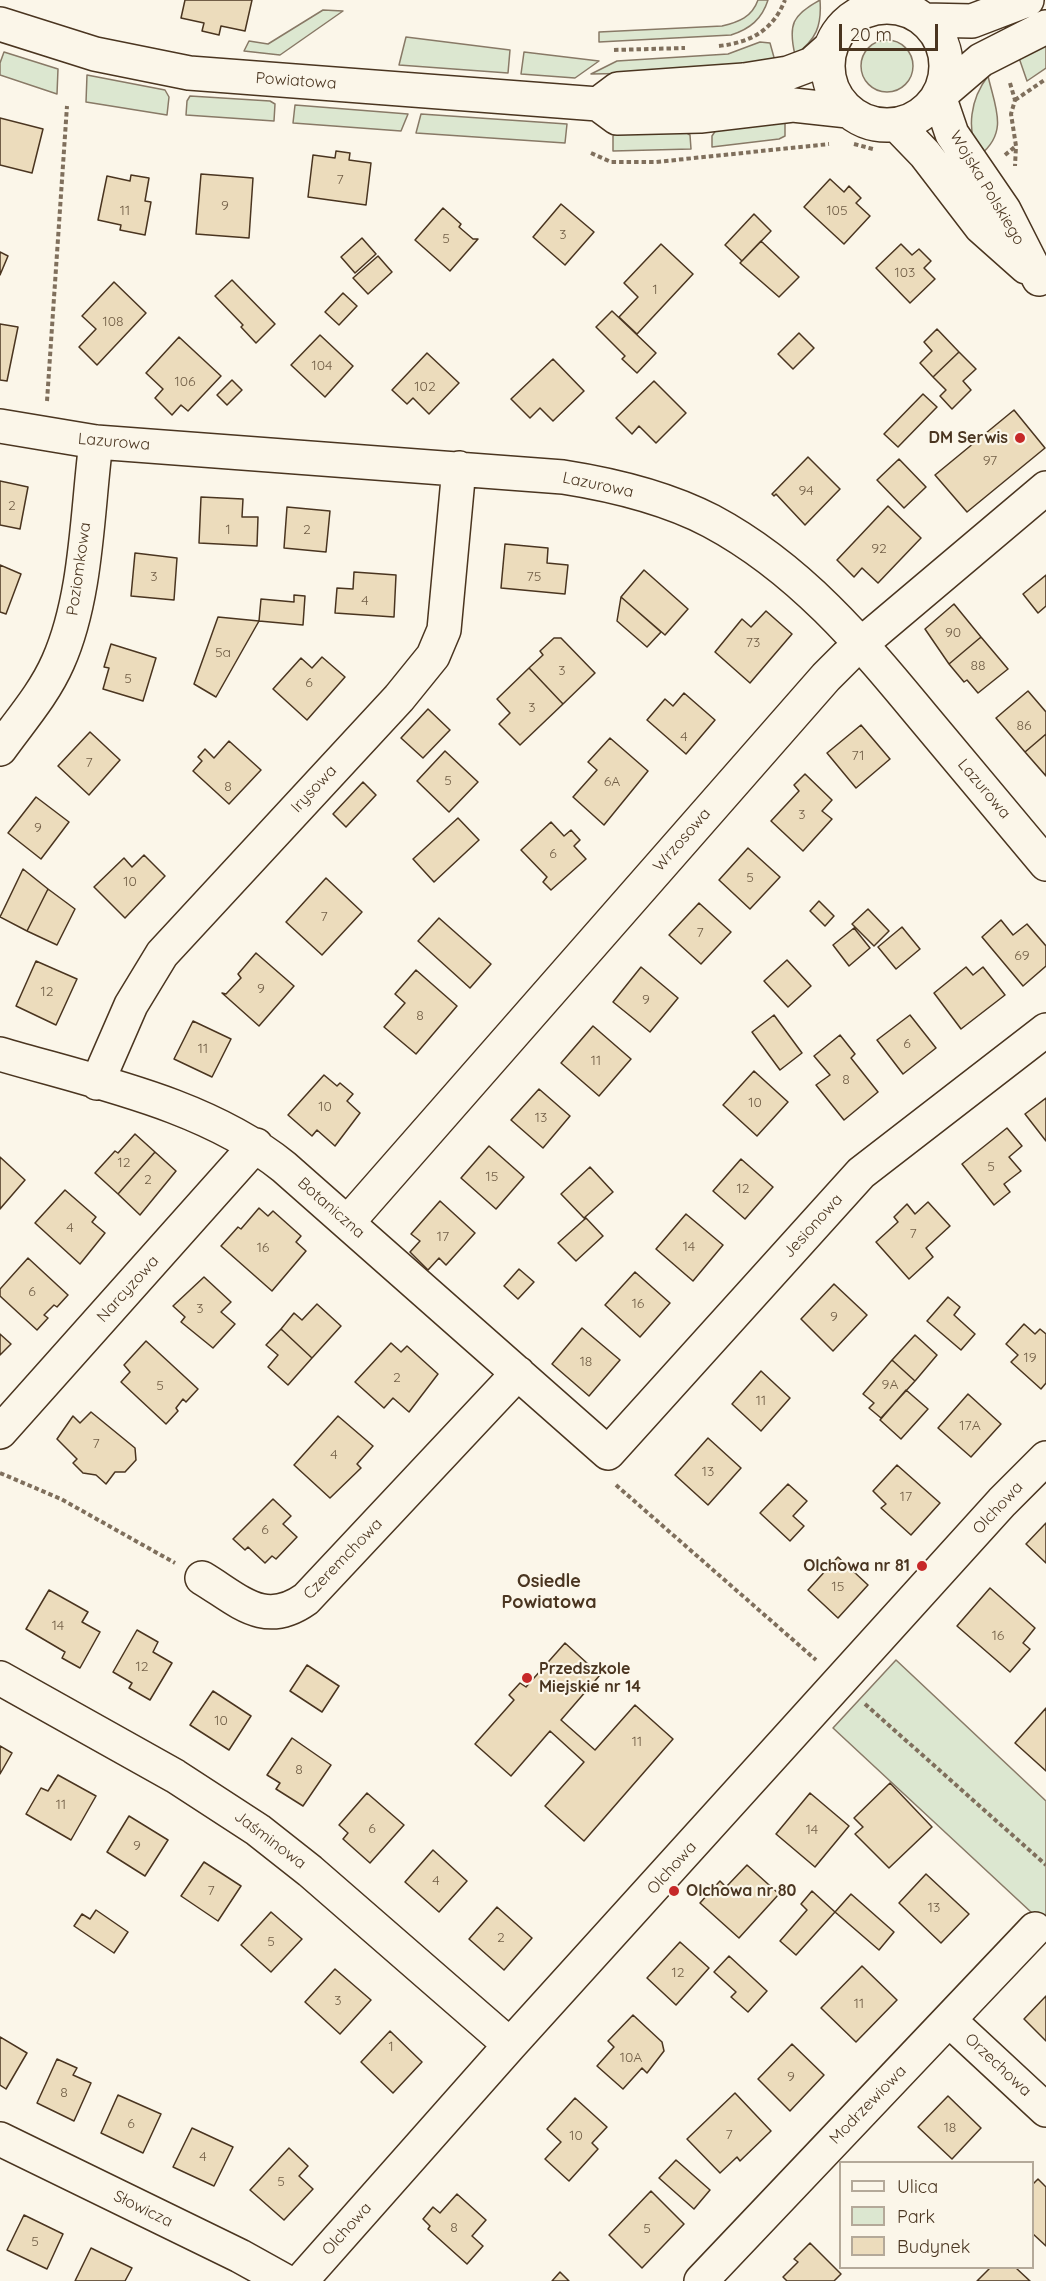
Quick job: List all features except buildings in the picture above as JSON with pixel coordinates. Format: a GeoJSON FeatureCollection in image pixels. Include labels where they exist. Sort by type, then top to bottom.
{"type":"FeatureCollection","features":[{"type":"Feature","properties":{"kind":"street"},"geometry":{"type":"LineString","coordinates":[[834,0],[840,21],[828,64],[830,82],[848,127],[863,121],[880,125],[888,138],[928,110],[939,96],[981,60],[1046,27]]}},
{"type":"Feature","properties":{"kind":"street"},"geometry":{"type":"LineString","coordinates":[[924,20],[972,21],[1027,0]]}},
{"type":"Feature","properties":{"kind":"street"},"geometry":{"type":"LineString","coordinates":[[598,104],[618,89],[744,80],[788,73],[812,64],[864,12],[889,4],[924,20],[943,46],[946,62],[945,80],[939,96]]}},
{"type":"Feature","properties":{"kind":"street","name":"Powiatowa"},"geometry":{"type":"LineString","coordinates":[[0,24],[95,54],[189,73],[598,104],[617,118],[700,116],[793,105],[848,127]]}},
{"type":"Feature","properties":{"kind":"street","name":"Wojska Polskiego"},"geometry":{"type":"LineString","coordinates":[[939,96],[952,134],[1004,210],[1042,283]]}},
{"type":"Feature","properties":{"kind":"street","name":"Wojska Polskiego"},"geometry":{"type":"LineString","coordinates":[[888,138],[925,154],[981,227],[1042,283]]}},
{"type":"Feature","properties":{"kind":"street","name":"Lazurowa"},"geometry":{"type":"LineString","coordinates":[[0,426],[96,442],[459,468],[589,481],[633,491],[687,510],[745,541],[816,596],[862,643],[1046,864]]}},
{"type":"Feature","properties":{"kind":"street","name":"Poziomkowa"},"geometry":{"type":"LineString","coordinates":[[0,749],[41,693],[58,663],[68,635],[78,593],[96,442]]}},
{"type":"Feature","properties":{"kind":"street","name":"Irysowa"},"geometry":{"type":"LineString","coordinates":[[97,1083],[126,1014],[162,954],[399,698],[436,650],[447,614],[459,468]]}},
{"type":"Feature","properties":{"kind":"street","name":"Wrzosowa"},"geometry":{"type":"LineString","coordinates":[[348,1222],[826,677],[862,643],[1046,488]]}},
{"type":"Feature","properties":{"kind":"street","name":"Jesionowa"},"geometry":{"type":"LineString","coordinates":[[608,1453],[861,1173],[1046,1030]]}},
{"type":"Feature","properties":{"kind":"street","name":"Botaniczna"},"geometry":{"type":"LineString","coordinates":[[0,1054],[200,1116],[230,1129],[256,1145],[348,1222],[608,1453]]}},
{"type":"Feature","properties":{"kind":"street","name":"Narcyzowa"},"geometry":{"type":"LineString","coordinates":[[0,1432],[256,1145]]}},
{"type":"Feature","properties":{"kind":"street","name":"Czeremchowa"},"geometry":{"type":"LineString","coordinates":[[202,1578],[255,1610],[281,1613],[293,1608],[314,1591],[518,1373]]}},
{"type":"Feature","properties":{"kind":"street","name":"Olchowa"},"geometry":{"type":"LineString","coordinates":[[301,2281],[510,2045],[1002,1502],[1046,1458]]}},
{"type":"Feature","properties":{"kind":"street","name":"Jaśminowa"},"geometry":{"type":"LineString","coordinates":[[0,1678],[175,1776],[258,1830],[310,1871],[510,2045]]}},
{"type":"Feature","properties":{"kind":"street","name":"Modrzewiowa"},"geometry":{"type":"LineString","coordinates":[[701,2281],[1035,1929]]}},
{"type":"Feature","properties":{"kind":"street","name":"Orzechowa"},"geometry":{"type":"LineString","coordinates":[[949,2020],[1046,2110]]}},
{"type":"Feature","properties":{"kind":"street","name":"Słowicza"},"geometry":{"type":"LineString","coordinates":[[0,2139],[256,2263],[285,2281]]}},
{"type":"Feature","properties":{"kind":"path"},"geometry":{"type":"LineString","coordinates":[[709,47],[743,41],[762,32],[777,19],[785,0]]}},
{"type":"Feature","properties":{"kind":"path"},"geometry":{"type":"LineString","coordinates":[[614,50],[688,48]]}},
{"type":"Feature","properties":{"kind":"path"},"geometry":{"type":"LineString","coordinates":[[1015,173],[1016,146],[1011,114],[1015,100],[1046,79]]}},
{"type":"Feature","properties":{"kind":"path"},"geometry":{"type":"LineString","coordinates":[[45,435],[67,106]]}},
{"type":"Feature","properties":{"kind":"path"},"geometry":{"type":"LineString","coordinates":[[848,127],[888,138]]}},
{"type":"Feature","properties":{"kind":"path"},"geometry":{"type":"LineString","coordinates":[[591,153],[610,162],[656,162],[837,144]]}},
{"type":"Feature","properties":{"kind":"path"},"geometry":{"type":"LineString","coordinates":[[0,1473],[61,1499],[202,1578]]}},
{"type":"Feature","properties":{"kind":"path"},"geometry":{"type":"LineString","coordinates":[[859,1699],[1046,1865]]}},
{"type":"Feature","properties":{"kind":"green space"},"geometry":{"type":"Polygon","coordinates":[[[758,0],[768,0],[759,18],[744,30],[731,35],[599,42],[599,32],[722,26],[748,15],[758,0]]]}},
{"type":"Feature","properties":{"kind":"green space"},"geometry":{"type":"Polygon","coordinates":[[[820,0],[819,25],[816,32],[808,44],[795,55],[792,36],[794,22],[803,11],[820,0]]]}},
{"type":"Feature","properties":{"kind":"green space"},"geometry":{"type":"Polygon","coordinates":[[[323,10],[343,11],[280,55],[244,51],[249,41],[268,44],[323,10]]]}},
{"type":"Feature","properties":{"kind":"green space"},"geometry":{"type":"Polygon","coordinates":[[[406,37],[510,50],[508,73],[399,65],[406,37]]]}},
{"type":"Feature","properties":{"kind":"green space"},"geometry":{"type":"Polygon","coordinates":[[[882,40],[892,40],[902,44],[909,51],[913,66],[909,81],[902,88],[892,92],[882,92],[872,88],[865,81],[861,71],[861,61],[865,51],[872,44],[882,40]]]}},
{"type":"Feature","properties":{"kind":"green space"},"geometry":{"type":"Polygon","coordinates":[[[760,42],[770,43],[775,61],[647,73],[591,74],[617,61],[728,54],[760,42]]]}},
{"type":"Feature","properties":{"kind":"green space"},"geometry":{"type":"Polygon","coordinates":[[[1046,42],[1046,68],[1027,81],[1018,55],[1046,42]]]}},
{"type":"Feature","properties":{"kind":"green space"},"geometry":{"type":"Polygon","coordinates":[[[4,52],[58,69],[57,94],[0,75],[0,63],[4,52]]]}},
{"type":"Feature","properties":{"kind":"green space"},"geometry":{"type":"Polygon","coordinates":[[[524,52],[599,61],[575,78],[521,74],[524,52]]]}},
{"type":"Feature","properties":{"kind":"green space"},"geometry":{"type":"Polygon","coordinates":[[[87,75],[165,90],[169,97],[167,115],[86,102],[87,75]]]}},
{"type":"Feature","properties":{"kind":"green space"},"geometry":{"type":"Polygon","coordinates":[[[988,76],[996,109],[997,128],[989,146],[980,155],[975,145],[971,125],[972,114],[977,94],[988,76]]]}},
{"type":"Feature","properties":{"kind":"green space"},"geometry":{"type":"Polygon","coordinates":[[[190,96],[270,101],[275,104],[274,121],[186,115],[187,101],[190,96]]]}},
{"type":"Feature","properties":{"kind":"green space"},"geometry":{"type":"Polygon","coordinates":[[[295,105],[408,114],[401,131],[293,123],[295,105]]]}},
{"type":"Feature","properties":{"kind":"green space"},"geometry":{"type":"Polygon","coordinates":[[[421,114],[567,124],[565,143],[416,133],[421,114]]]}},
{"type":"Feature","properties":{"kind":"green space"},"geometry":{"type":"Polygon","coordinates":[[[785,121],[785,136],[779,139],[712,147],[712,136],[718,127],[785,121]]]}},
{"type":"Feature","properties":{"kind":"green space"},"geometry":{"type":"Polygon","coordinates":[[[682,130],[690,135],[691,149],[613,151],[613,136],[618,131],[682,130]]]}},
{"type":"Feature","properties":{"kind":"green space"},"geometry":{"type":"Polygon","coordinates":[[[896,1660],[1046,1801],[1046,1926],[833,1728],[896,1660]]]}},
{"type":"Feature","properties":{"kind":"place","name":"DM Serwis"},"geometry":{"type":"Point","coordinates":[1020,438]}},
{"type":"Feature","properties":{"kind":"place","name":"Olchowa nr 81"},"geometry":{"type":"Point","coordinates":[922,1566]}},
{"type":"Feature","properties":{"kind":"place","name":"Przedszkole Miejskie nr 14"},"geometry":{"type":"Point","coordinates":[527,1678]}},
{"type":"Feature","properties":{"kind":"place","name":"Olchowa nr 80"},"geometry":{"type":"Point","coordinates":[674,1891]}},
{"type":"Feature","properties":{"kind":"district","name":"Osiedle Powiatowa"},"geometry":{"type":"Point","coordinates":[549,1592]}}]}
